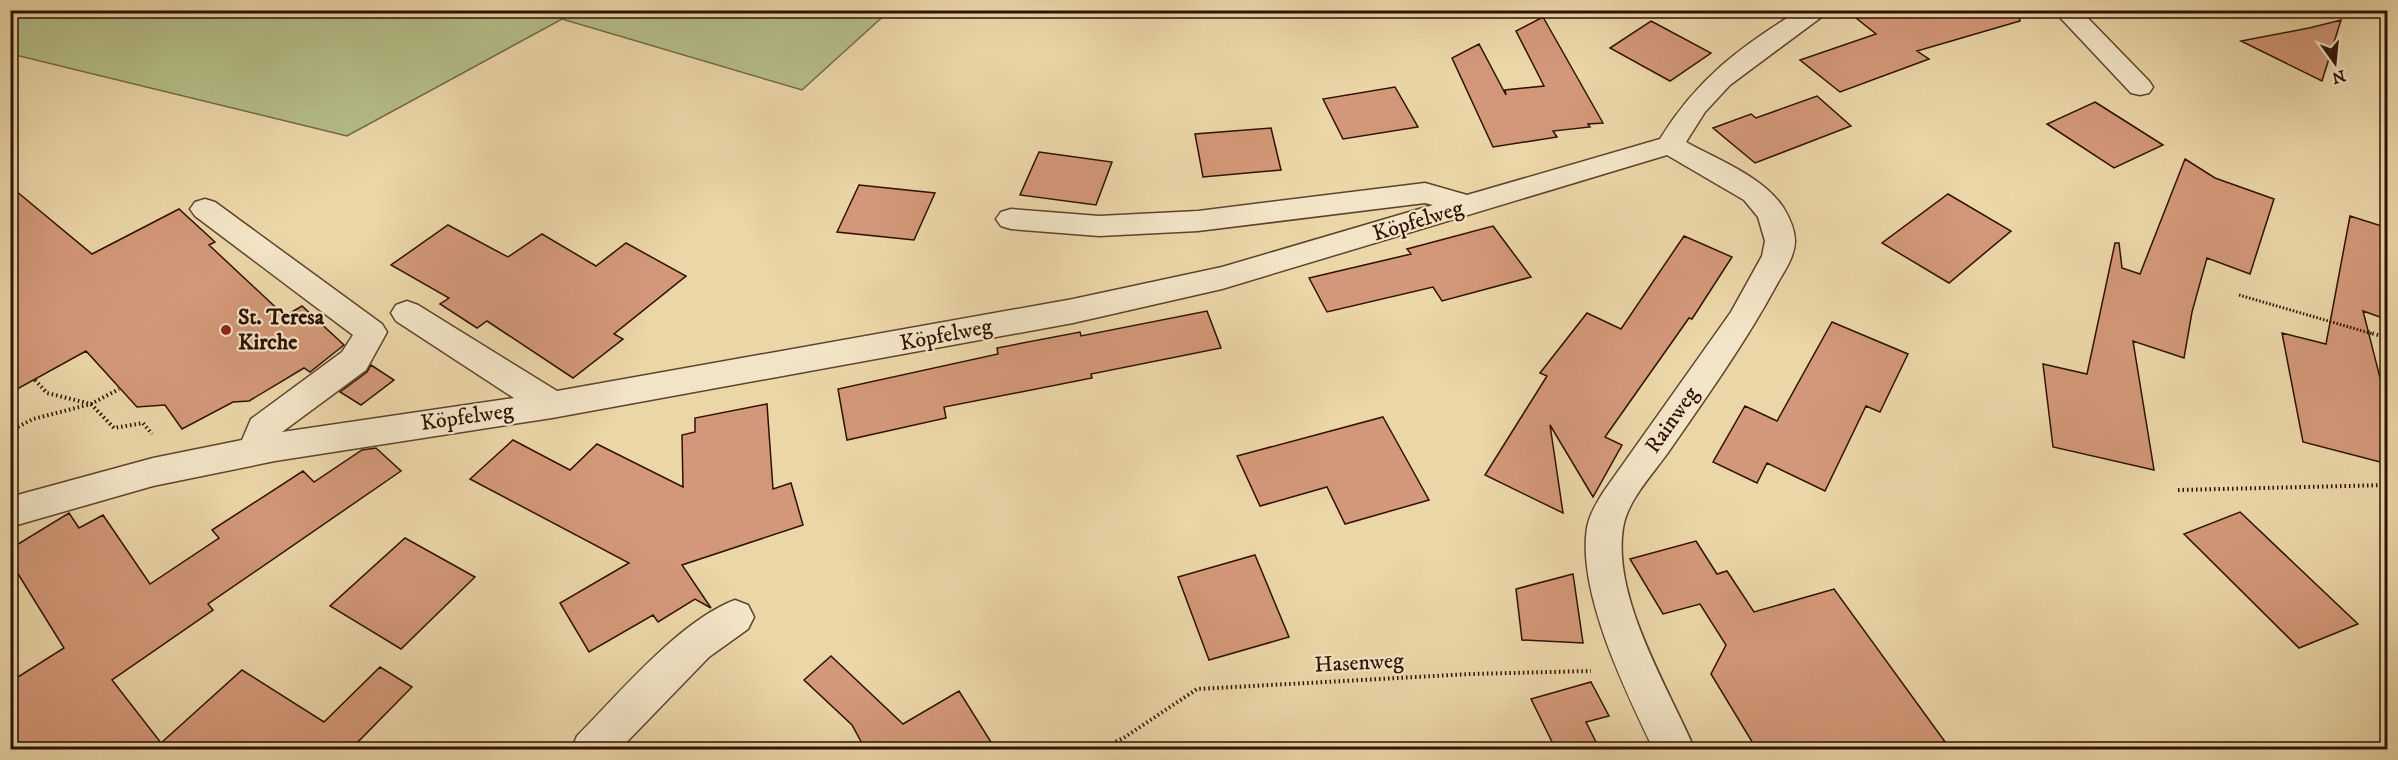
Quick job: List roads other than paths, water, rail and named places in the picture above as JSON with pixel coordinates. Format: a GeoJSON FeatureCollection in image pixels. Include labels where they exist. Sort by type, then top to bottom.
{"type":"FeatureCollection","features":[{"type":"Feature","properties":{"kind":"street"},"geometry":{"type":"LineString","coordinates":[[1670,145],[1696,104],[1732,71],[1785,31],[1820,10]]}},
{"type":"Feature","properties":{"kind":"street"},"geometry":{"type":"LineString","coordinates":[[2065,10],[2140,87]]}},
{"type":"Feature","properties":{"kind":"street","name":"Köpfelweg"},"geometry":{"type":"LineString","coordinates":[[10,512],[153,472],[256,451],[552,405],[806,362],[1073,311],[1222,278],[1670,145]]}},
{"type":"Feature","properties":{"kind":"street","name":"Rainweg"},"geometry":{"type":"LineString","coordinates":[[1670,145],[1754,193],[1771,212],[1778,227],[1780,241],[1777,256],[1742,320],[1625,486],[1612,509],[1605,528],[1604,544],[1614,604],[1636,670],[1675,750]]}},
{"type":"Feature","properties":{"kind":"street"},"geometry":{"type":"LineString","coordinates":[[1011,219],[1099,226],[1198,221],[1425,193],[1469,206]]}},
{"type":"Feature","properties":{"kind":"street"},"geometry":{"type":"LineString","coordinates":[[205,209],[370,332],[354,361],[263,428],[256,451]]}},
{"type":"Feature","properties":{"kind":"street"},"geometry":{"type":"LineString","coordinates":[[407,313],[552,405]]}},
{"type":"Feature","properties":{"kind":"street"},"geometry":{"type":"LineString","coordinates":[[591,750],[695,645],[735,617]]}},
{"type":"Feature","properties":{"kind":"place","name":"St. Teresa Kirche"},"geometry":{"type":"Point","coordinates":[226,330]}}]}
